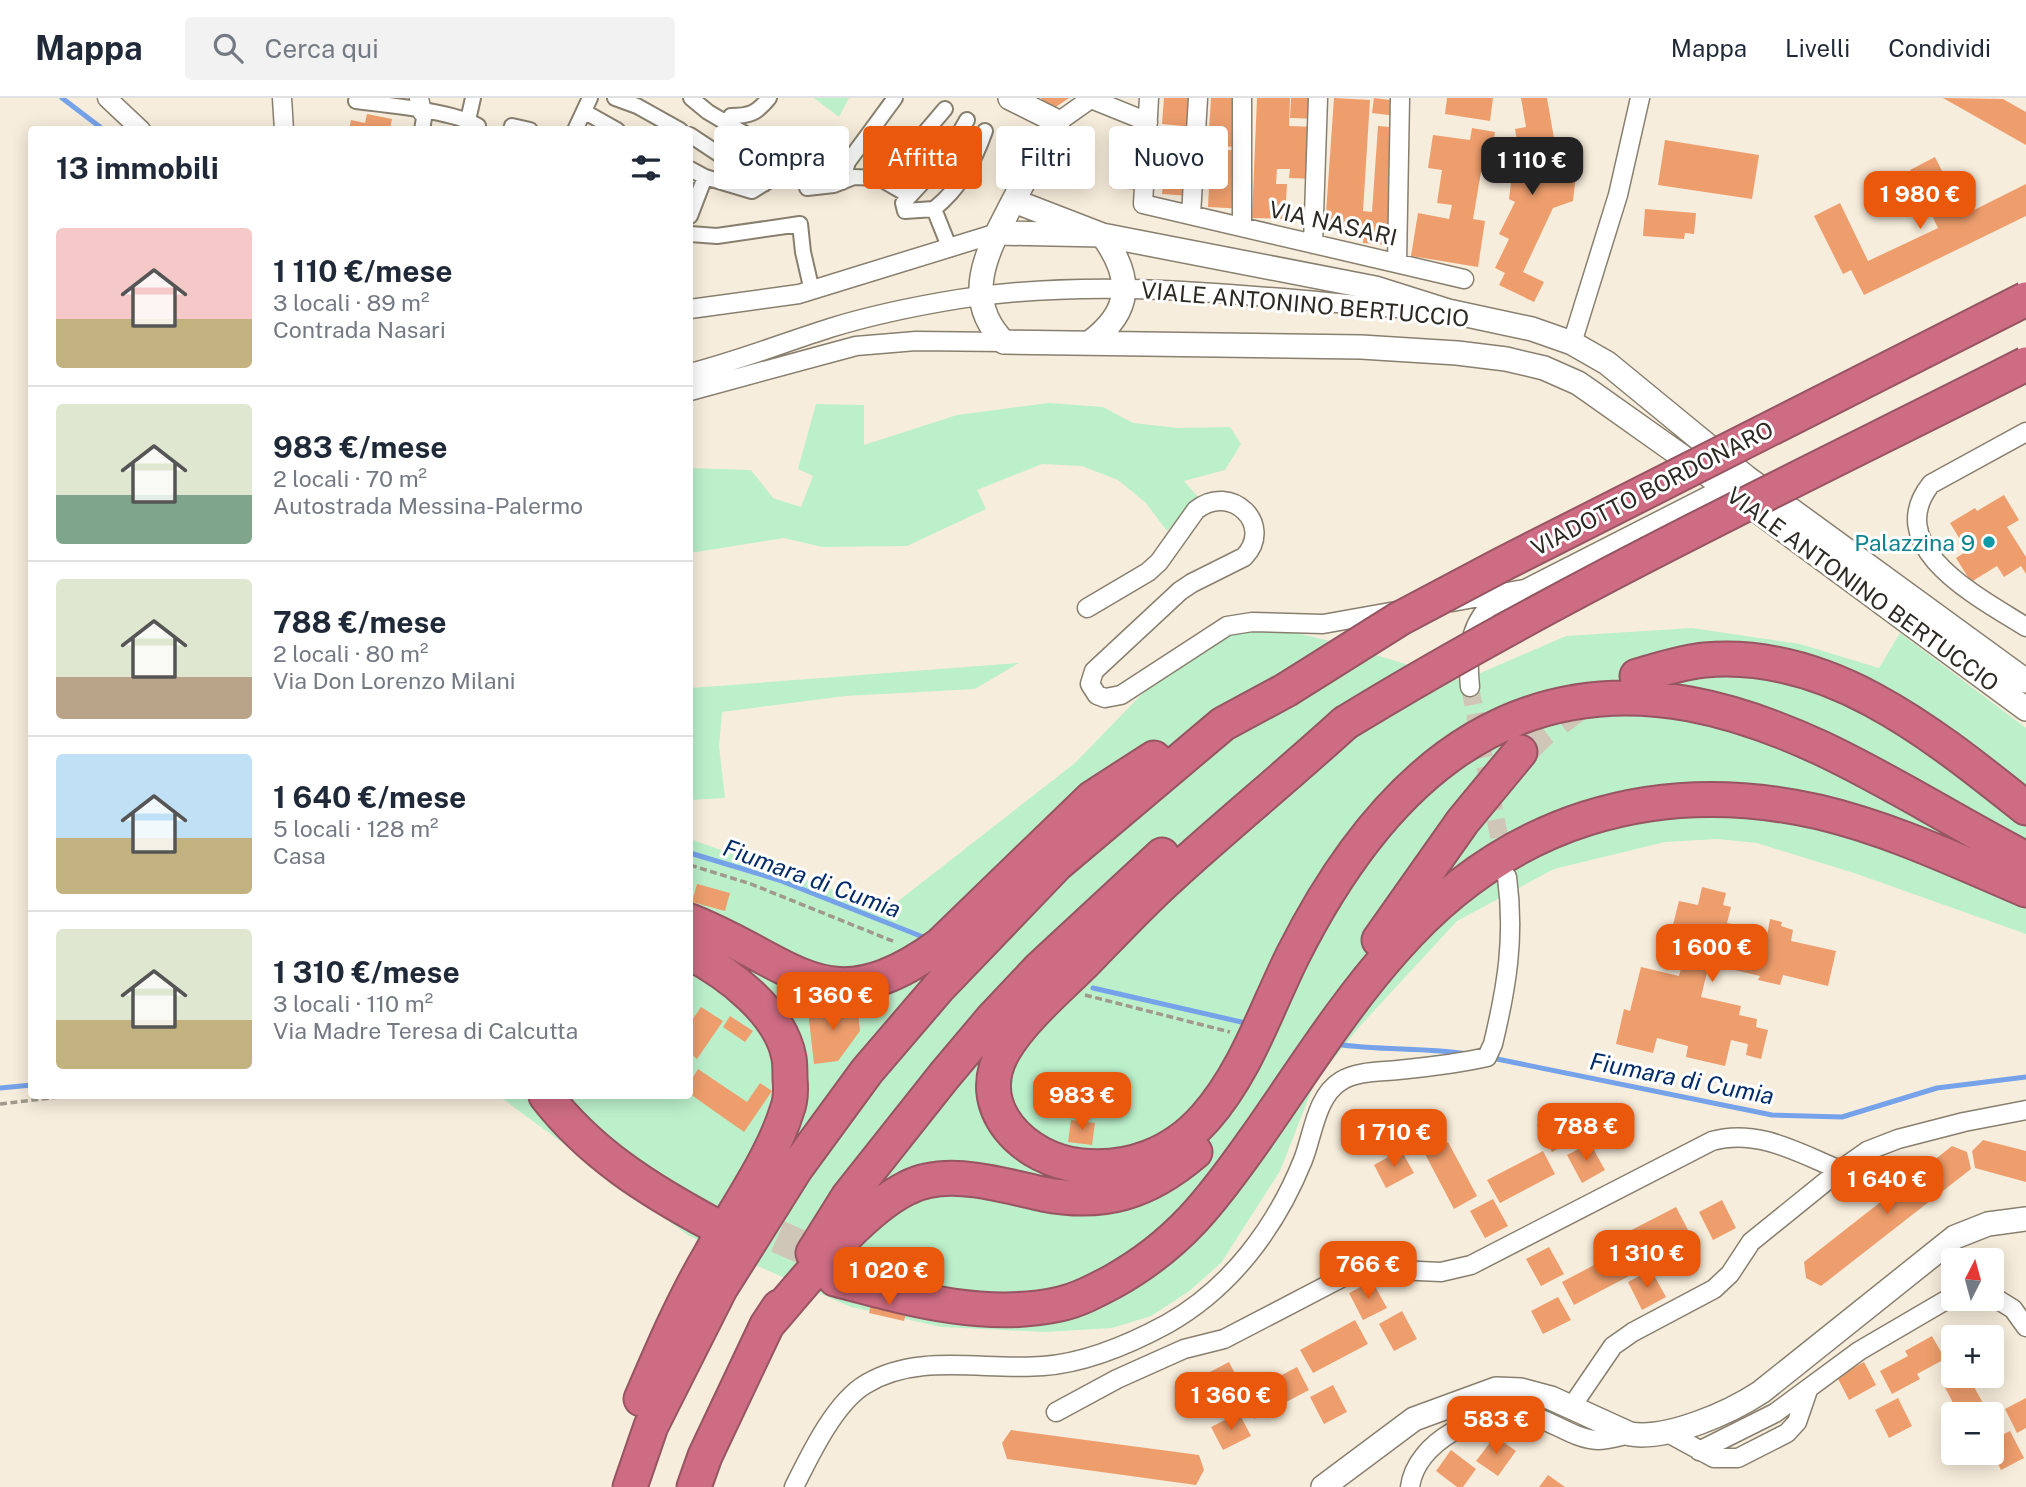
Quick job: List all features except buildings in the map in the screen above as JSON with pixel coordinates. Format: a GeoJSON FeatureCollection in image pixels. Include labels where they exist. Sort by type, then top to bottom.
{"type":"FeatureCollection","features":[{"type":"Feature","properties":{"kind":"highway","name":"VIADOTTO BORDONARO"},"geometry":{"type":"LineString","coordinates":[[1223,724],[1286,690],[1399,619],[1488,571],[2026,299]]}},
{"type":"Feature","properties":{"kind":"highway"},"geometry":{"type":"LineString","coordinates":[[694,1487],[705,1455],[767,1325],[848,1197],[944,1076],[1040,968],[1175,844],[1266,774],[1432,670],[1525,618],[2026,364]]}},
{"type":"Feature","properties":{"kind":"highway"},"geometry":{"type":"LineString","coordinates":[[1637,676],[1684,663],[1733,659],[1782,665],[1814,675],[1855,691],[1900,715],[1959,755],[2026,808]]}},
{"type":"Feature","properties":{"kind":"highway"},"geometry":{"type":"LineString","coordinates":[[1345,723],[1147,899],[1013,1039],[999,1063],[995,1090],[1002,1117],[1019,1141],[1054,1160],[1077,1166],[1112,1167],[1148,1159],[1185,1138],[1204,1120],[1230,1085],[1319,905],[1370,831],[1410,787],[1454,751],[1504,722],[1528,713],[1574,702],[1620,698],[1687,704],[1732,715],[1787,734],[1847,760],[2026,859]]}},
{"type":"Feature","properties":{"kind":"highway"},"geometry":{"type":"LineString","coordinates":[[767,1325],[824,1260],[879,1205],[909,1187],[942,1178],[968,1179],[1045,1194],[1097,1198],[1136,1191],[1158,1181],[1181,1164],[1201,1147],[1241,1092],[1330,911],[1381,838],[1418,797],[1464,761],[1509,734],[1533,725],[1578,715],[1618,711],[1687,718],[1729,727],[1842,771],[2026,873]]}},
{"type":"Feature","properties":{"kind":"highway"},"geometry":{"type":"LineString","coordinates":[[693,922],[810,980],[845,985],[879,980],[917,962],[940,945],[1092,798],[1156,757],[1223,724]]}},
{"type":"Feature","properties":{"kind":"highway"},"geometry":{"type":"LineString","coordinates":[[630,1487],[651,1426],[720,1289],[796,1168],[867,1072],[939,987],[1057,863],[1223,724]]}},
{"type":"Feature","properties":{"kind":"highway"},"geometry":{"type":"LineString","coordinates":[[1520,752],[1456,832],[1215,1177],[1188,1210],[1146,1248],[1084,1282],[1057,1291],[1017,1298],[938,1292],[840,1272],[898,1296],[967,1308],[1018,1310],[1060,1304],[1088,1295],[1134,1270],[1168,1246],[1210,1201],[1360,990],[1420,920],[1467,881],[1506,855],[1573,822],[1643,804],[1682,799],[1751,801],[1786,806],[1822,813],[1902,838],[2026,890]]}},
{"type":"Feature","properties":{"kind":"highway"},"geometry":{"type":"LineString","coordinates":[[611,1487],[633,1418],[665,1343],[696,1279],[778,1134],[788,1108],[791,1089],[789,1056],[780,1033],[750,996],[726,974],[693,955]]}},
{"type":"Feature","properties":{"kind":"highway"},"geometry":{"type":"LineString","coordinates":[[548,1099],[567,1124],[612,1163],[665,1199],[717,1218],[622,1153],[574,1111],[564,1099]]}},
{"type":"Feature","properties":{"kind":"street"},"geometry":{"type":"LineString","coordinates":[[107,98],[137,126]]}},
{"type":"Feature","properties":{"kind":"street"},"geometry":{"type":"LineString","coordinates":[[282,98],[284,126]]}},
{"type":"Feature","properties":{"kind":"street"},"geometry":{"type":"LineString","coordinates":[[356,98],[356,101],[473,125],[473,98]]}},
{"type":"Feature","properties":{"kind":"street"},"geometry":{"type":"LineString","coordinates":[[615,98],[637,106],[673,126]]}},
{"type":"Feature","properties":{"kind":"street"},"geometry":{"type":"LineString","coordinates":[[691,98],[730,126]]}},
{"type":"Feature","properties":{"kind":"street"},"geometry":{"type":"LineString","coordinates":[[727,124],[731,116],[746,116],[758,112],[769,98]]}},
{"type":"Feature","properties":{"kind":"street"},"geometry":{"type":"LineString","coordinates":[[849,161],[895,98]]}},
{"type":"Feature","properties":{"kind":"street"},"geometry":{"type":"LineString","coordinates":[[1010,98],[1058,122]]}},
{"type":"Feature","properties":{"kind":"street"},"geometry":{"type":"LineString","coordinates":[[1004,342],[993,331],[987,319],[981,296],[982,271],[997,233],[1046,139],[1058,122],[1091,98],[1140,126]]}},
{"type":"Feature","properties":{"kind":"street","name":"VIA NASARI"},"geometry":{"type":"LineString","coordinates":[[1147,126],[1149,98]]}},
{"type":"Feature","properties":{"kind":"street"},"geometry":{"type":"LineString","coordinates":[[1196,126],[1198,98]]}},
{"type":"Feature","properties":{"kind":"street"},"geometry":{"type":"LineString","coordinates":[[1242,98],[1242,228]]}},
{"type":"Feature","properties":{"kind":"street"},"geometry":{"type":"LineString","coordinates":[[1313,244],[1318,98]]}},
{"type":"Feature","properties":{"kind":"street"},"geometry":{"type":"LineString","coordinates":[[1396,263],[1400,98]]}},
{"type":"Feature","properties":{"kind":"street"},"geometry":{"type":"LineString","coordinates":[[1572,343],[1618,195],[1640,98]]}},
{"type":"Feature","properties":{"kind":"street"},"geometry":{"type":"LineString","coordinates":[[577,126],[588,105],[612,126]]}},
{"type":"Feature","properties":{"kind":"street"},"geometry":{"type":"LineString","coordinates":[[930,126],[945,109]]}},
{"type":"Feature","properties":{"kind":"street"},"geometry":{"type":"LineString","coordinates":[[967,120],[946,157],[904,203],[905,211],[934,209],[953,193],[976,156],[985,131]]}},
{"type":"Feature","properties":{"kind":"street"},"geometry":{"type":"LineString","coordinates":[[693,137],[714,151]]}},
{"type":"Feature","properties":{"kind":"street"},"geometry":{"type":"LineString","coordinates":[[693,171],[714,180]]}},
{"type":"Feature","properties":{"kind":"street"},"geometry":{"type":"LineString","coordinates":[[693,208],[705,177]]}},
{"type":"Feature","properties":{"kind":"street"},"geometry":{"type":"LineString","coordinates":[[898,189],[910,196]]}},
{"type":"Feature","properties":{"kind":"street","name":"VIA NASARI"},"geometry":{"type":"LineString","coordinates":[[1144,189],[1143,204],[1464,279]]}},
{"type":"Feature","properties":{"kind":"street"},"geometry":{"type":"LineString","coordinates":[[1191,215],[1192,189]]}},
{"type":"Feature","properties":{"kind":"street"},"geometry":{"type":"LineString","coordinates":[[1014,201],[1102,235],[1117,260],[1125,290],[1120,310],[1114,321],[1089,343]]}},
{"type":"Feature","properties":{"kind":"street"},"geometry":{"type":"LineString","coordinates":[[934,209],[950,249]]}},
{"type":"Feature","properties":{"kind":"street"},"geometry":{"type":"LineString","coordinates":[[693,234],[717,236],[800,224],[812,290]]}},
{"type":"Feature","properties":{"kind":"street"},"geometry":{"type":"LineString","coordinates":[[693,309],[778,299],[997,233],[1102,235],[1375,288],[1448,311]]}},
{"type":"Feature","properties":{"kind":"street","name":"VIALE ANTONINO BERTUCCIO"},"geometry":{"type":"LineString","coordinates":[[693,372],[852,322],[981,296],[1049,290],[1187,292],[1448,311],[1532,330],[1572,343],[1607,363],[1746,477],[2026,681]]}},
{"type":"Feature","properties":{"kind":"street","name":"VIALE ANTONINO BERTUCCIO"},"geometry":{"type":"LineString","coordinates":[[693,390],[856,346],[916,341],[1361,347],[1457,353],[1506,359],[1544,368],[1578,383],[1725,487],[2026,709]]}},
{"type":"Feature","properties":{"kind":"street"},"geometry":{"type":"LineString","coordinates":[[2026,432],[1931,484],[1923,493],[1917,515],[1920,537],[1945,572],[2026,627]]}},
{"type":"Feature","properties":{"kind":"street"},"geometry":{"type":"LineString","coordinates":[[1470,687],[1469,657],[1474,629],[1489,608],[1746,477]]}},
{"type":"Feature","properties":{"kind":"street"},"geometry":{"type":"LineString","coordinates":[[1087,608],[1148,572],[1159,562],[1196,510],[1203,504],[1223,500],[1232,502],[1249,515],[1254,534],[1250,551],[1244,557],[1180,591],[1094,671],[1090,684],[1097,695],[1105,698],[1121,695],[1213,633],[1240,622],[1323,624],[1524,589]]}},
{"type":"Feature","properties":{"kind":"street"},"geometry":{"type":"LineString","coordinates":[[794,1487],[839,1410],[856,1391],[879,1377],[931,1366],[1028,1367],[1079,1360],[1165,1325],[1198,1305],[1255,1246],[1282,1203],[1303,1160],[1325,1098],[1337,1083],[1358,1074],[1460,1064],[1487,1057],[1495,1034],[1510,961],[1507,877]]}},
{"type":"Feature","properties":{"kind":"street"},"geometry":{"type":"LineString","coordinates":[[1572,1406],[1613,1346],[1633,1332],[1714,1289],[1730,1274],[1751,1242],[1867,1151],[1898,1139],[2026,1110]]}},
{"type":"Feature","properties":{"kind":"street"},"geometry":{"type":"LineString","coordinates":[[1056,1412],[1106,1385],[1184,1349],[1224,1339],[1347,1275],[1374,1269],[1441,1272],[1471,1265],[1712,1141],[1736,1137],[1763,1140],[1840,1170]]}},
{"type":"Feature","properties":{"kind":"street"},"geometry":{"type":"LineString","coordinates":[[1323,1487],[1408,1423],[1427,1413],[1496,1389],[1521,1390],[1572,1406],[1630,1434],[1643,1436],[1668,1433],[1734,1408],[1754,1396],[1955,1237],[1988,1224],[2026,1219]]}},
{"type":"Feature","properties":{"kind":"street"},"geometry":{"type":"LineString","coordinates":[[1668,1433],[1699,1451],[1775,1413],[1875,1341],[1941,1303]]}},
{"type":"Feature","properties":{"kind":"street"},"geometry":{"type":"LineString","coordinates":[[2004,1304],[2012,1309],[2026,1327]]}},
{"type":"Feature","properties":{"kind":"street"},"geometry":{"type":"LineString","coordinates":[[1410,1487],[1417,1464],[1438,1440],[1461,1428],[1500,1416],[1536,1417],[1575,1434],[1599,1440],[1630,1434]]}},
{"type":"Feature","properties":{"kind":"path"},"geometry":{"type":"LineString","coordinates":[[693,866],[751,884],[898,943]]}},
{"type":"Feature","properties":{"kind":"path"},"geometry":{"type":"LineString","coordinates":[[1082,995],[1233,1033]]}},
{"type":"Feature","properties":{"kind":"path"},"geometry":{"type":"LineString","coordinates":[[0,1104],[42,1099]]}},
{"type":"Feature","properties":{"kind":"green space"},"geometry":{"type":"Polygon","coordinates":[[[814,98],[849,98],[839,117],[814,98]]]}},
{"type":"Feature","properties":{"kind":"green space"},"geometry":{"type":"Polygon","coordinates":[[[1049,403],[1103,407],[1133,423],[1178,428],[1230,427],[1241,444],[1225,470],[1184,481],[1198,497],[1167,531],[1146,503],[1118,480],[1082,466],[1042,464],[977,490],[986,509],[907,546],[822,547],[784,538],[693,553],[693,468],[751,470],[773,498],[801,507],[813,476],[798,469],[816,404],[864,405],[864,445],[957,415],[1049,403]]]}},
{"type":"Feature","properties":{"kind":"green space"},"geometry":{"type":"Polygon","coordinates":[[[1245,628],[1292,632],[1462,681],[1566,636],[1692,628],[1800,644],[1879,668],[1900,633],[2026,728],[2026,934],[1857,874],[1757,843],[1717,839],[1665,842],[1554,869],[1457,921],[1360,1026],[1315,1082],[1280,1171],[1221,1263],[1188,1292],[1151,1316],[1112,1328],[1045,1332],[942,1327],[851,1307],[689,1236],[503,1099],[693,1099],[693,840],[888,909],[1075,763],[1141,695],[1196,650],[1245,628]]]}},
{"type":"Feature","properties":{"kind":"green space"},"geometry":{"type":"Polygon","coordinates":[[[1019,663],[975,689],[845,696],[722,712],[719,746],[725,798],[693,800],[693,688],[1019,663]]]}},
{"type":"Feature","properties":{"kind":"waterway"},"geometry":{"type":"LineString","coordinates":[[62,98],[99,126]]}},
{"type":"Feature","properties":{"kind":"waterway","name":"Fiumara di Cumia"},"geometry":{"type":"LineString","coordinates":[[693,854],[779,880],[923,937]]}},
{"type":"Feature","properties":{"kind":"waterway","name":"Fiumara di Cumia"},"geometry":{"type":"LineString","coordinates":[[1093,988],[1250,1024]]}},
{"type":"Feature","properties":{"kind":"waterway","name":"Fiumara di Cumia"},"geometry":{"type":"LineString","coordinates":[[1335,1044],[1468,1054]]}},
{"type":"Feature","properties":{"kind":"waterway","name":"Fiumara di Cumia"},"geometry":{"type":"LineString","coordinates":[[1492,1058],[1772,1115],[1842,1117],[1937,1088],[2026,1077]]}},
{"type":"Feature","properties":{"kind":"waterway","name":"Fiumara di Cumia"},"geometry":{"type":"LineString","coordinates":[[0,1088],[28,1085]]}},
{"type":"Feature","properties":{"kind":"tunnel"},"geometry":{"type":"LineString","coordinates":[[1470,687],[1504,862]]}},
{"type":"Feature","properties":{"kind":"tunnel"},"geometry":{"type":"LineString","coordinates":[[1520,752],[1540,732],[1584,700]]}},
{"type":"Feature","properties":{"kind":"tunnel"},"geometry":{"type":"LineString","coordinates":[[732,1216],[840,1264]]}},
{"type":"Feature","properties":{"kind":"place","name":"Palazzina 9"},"geometry":{"type":"Point","coordinates":[1989,542]}}]}
